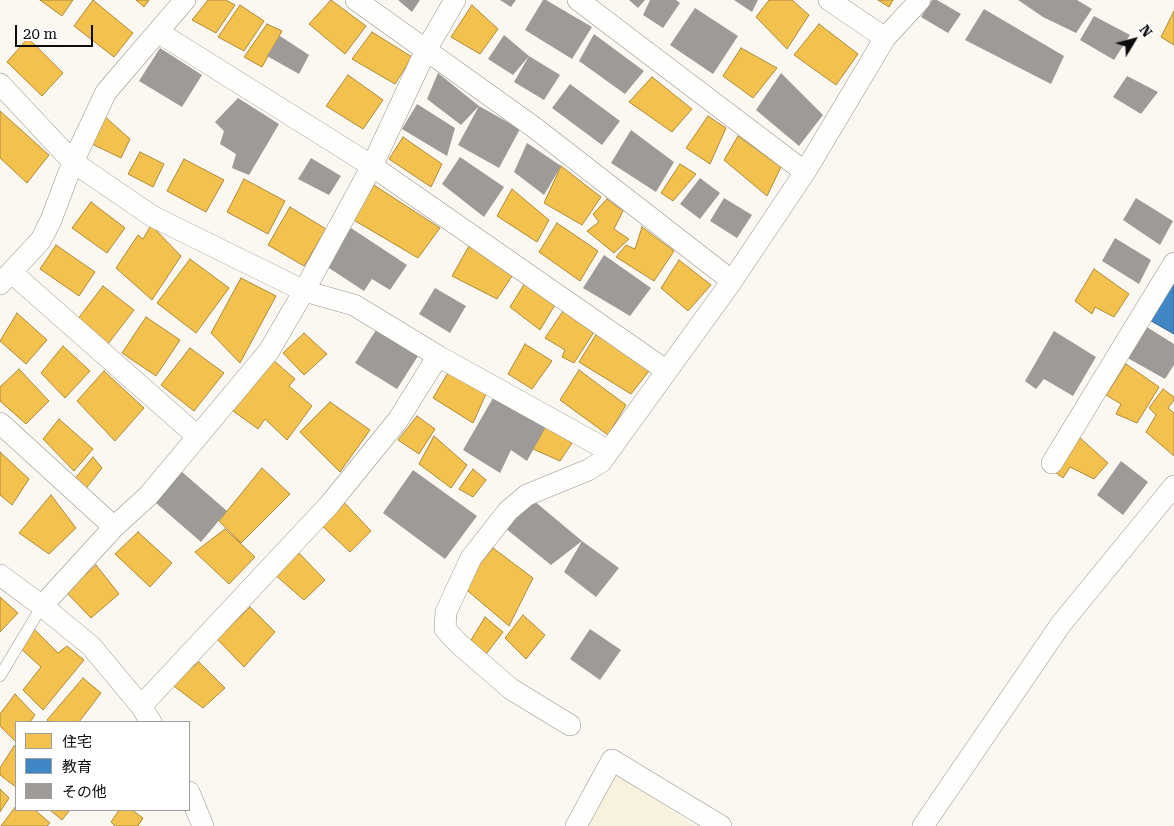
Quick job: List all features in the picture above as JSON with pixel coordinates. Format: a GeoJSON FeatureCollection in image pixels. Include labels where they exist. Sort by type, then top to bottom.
{"type":"FeatureCollection","features":[{"type":"Feature","properties":{"kind":"street"},"geometry":{"type":"LineString","coordinates":[[185,0],[106,92],[73,162],[51,220],[41,240],[6,278],[197,436]]}},
{"type":"Feature","properties":{"kind":"street"},"geometry":{"type":"LineString","coordinates":[[356,0],[535,128],[732,282]]}},
{"type":"Feature","properties":{"kind":"street"},"geometry":{"type":"LineString","coordinates":[[42,606],[114,527],[148,496],[269,351],[372,166],[426,50],[455,0]]}},
{"type":"Feature","properties":{"kind":"street"},"geometry":{"type":"LineString","coordinates":[[578,0],[805,172]]}},
{"type":"Feature","properties":{"kind":"street"},"geometry":{"type":"LineString","coordinates":[[829,0],[885,38]]}},
{"type":"Feature","properties":{"kind":"street"},"geometry":{"type":"LineString","coordinates":[[570,725],[511,689],[445,630],[446,612],[471,558],[508,511],[528,495],[588,470],[601,462],[732,282],[805,172],[885,38],[920,0]]}},
{"type":"Feature","properties":{"kind":"street"},"geometry":{"type":"LineString","coordinates":[[158,32],[372,166],[667,371]]}},
{"type":"Feature","properties":{"kind":"street"},"geometry":{"type":"LineString","coordinates":[[0,84],[73,162],[152,216],[304,291],[354,305],[438,356],[609,451]]}},
{"type":"Feature","properties":{"kind":"street"},"geometry":{"type":"LineString","coordinates":[[1052,463],[1174,263]]}},
{"type":"Feature","properties":{"kind":"street"},"geometry":{"type":"LineString","coordinates":[[0,575],[91,646],[146,714],[329,505],[398,420],[438,356]]}},
{"type":"Feature","properties":{"kind":"street"},"geometry":{"type":"LineString","coordinates":[[0,423],[114,527]]}},
{"type":"Feature","properties":{"kind":"street"},"geometry":{"type":"LineString","coordinates":[[923,826],[1061,624],[1174,486]]}},
{"type":"Feature","properties":{"kind":"street"},"geometry":{"type":"LineString","coordinates":[[576,826],[612,760],[721,826]]}},
{"type":"Feature","properties":{"kind":"street"},"geometry":{"type":"LineString","coordinates":[[190,794],[203,826]]}},
{"type":"Feature","properties":{"kind":"lane"},"geometry":{"type":"LineString","coordinates":[[0,676],[42,606]]}},
{"type":"Feature","properties":{"kind":"shaded area"},"geometry":{"type":"Polygon","coordinates":[[[616,773],[695,826],[580,826],[616,773]]]}},
{"type":"Feature","properties":{"kind":"building: 住宅"},"geometry":{"type":"Polygon","coordinates":[[[40,0],[73,0],[62,16],[40,0]]]}},
{"type":"Feature","properties":{"kind":"building: 住宅"},"geometry":{"type":"Polygon","coordinates":[[[93,0],[133,33],[114,57],[74,26],[93,0]]]}},
{"type":"Feature","properties":{"kind":"building: 住宅"},"geometry":{"type":"Polygon","coordinates":[[[136,0],[149,0],[144,7],[136,0]]]}},
{"type":"Feature","properties":{"kind":"building: 住宅"},"geometry":{"type":"Polygon","coordinates":[[[208,0],[226,0],[235,5],[216,33],[192,20],[208,0]]]}},
{"type":"Feature","properties":{"kind":"building: 住宅"},"geometry":{"type":"Polygon","coordinates":[[[331,0],[366,26],[345,54],[309,24],[331,0]]]}},
{"type":"Feature","properties":{"kind":"building: 住宅"},"geometry":{"type":"Polygon","coordinates":[[[769,0],[792,0],[809,15],[787,49],[756,17],[769,0]]]}},
{"type":"Feature","properties":{"kind":"building: 住宅"},"geometry":{"type":"Polygon","coordinates":[[[878,0],[893,0],[889,7],[878,0]]]}},
{"type":"Feature","properties":{"kind":"building: 住宅"},"geometry":{"type":"Polygon","coordinates":[[[240,5],[264,21],[244,51],[218,37],[240,5]]]}},
{"type":"Feature","properties":{"kind":"building: 住宅"},"geometry":{"type":"Polygon","coordinates":[[[472,5],[498,29],[480,54],[451,37],[472,5]]]}},
{"type":"Feature","properties":{"kind":"building: 住宅"},"geometry":{"type":"Polygon","coordinates":[[[1174,11],[1174,45],[1161,37],[1174,11]]]}},
{"type":"Feature","properties":{"kind":"building: 住宅"},"geometry":{"type":"Polygon","coordinates":[[[267,24],[282,31],[262,67],[244,57],[267,24]]]}},
{"type":"Feature","properties":{"kind":"building: 住宅"},"geometry":{"type":"Polygon","coordinates":[[[819,24],[858,54],[836,85],[794,55],[819,24]]]}},
{"type":"Feature","properties":{"kind":"building: 住宅"},"geometry":{"type":"Polygon","coordinates":[[[372,32],[412,57],[395,84],[352,59],[372,32]]]}},
{"type":"Feature","properties":{"kind":"building: 住宅"},"geometry":{"type":"Polygon","coordinates":[[[28,38],[63,73],[42,96],[7,62],[28,38]]]}},
{"type":"Feature","properties":{"kind":"building: 住宅"},"geometry":{"type":"Polygon","coordinates":[[[741,48],[777,68],[753,98],[723,76],[741,48]]]}},
{"type":"Feature","properties":{"kind":"building: 住宅"},"geometry":{"type":"Polygon","coordinates":[[[348,75],[383,100],[363,129],[326,106],[348,75]]]}},
{"type":"Feature","properties":{"kind":"building: 住宅"},"geometry":{"type":"Polygon","coordinates":[[[652,77],[692,109],[672,132],[629,102],[652,77]]]}},
{"type":"Feature","properties":{"kind":"building: 住宅"},"geometry":{"type":"Polygon","coordinates":[[[0,111],[49,155],[27,183],[0,158],[0,111]]]}},
{"type":"Feature","properties":{"kind":"building: 住宅"},"geometry":{"type":"Polygon","coordinates":[[[103,115],[130,139],[121,158],[90,143],[103,115]]]}},
{"type":"Feature","properties":{"kind":"building: 住宅"},"geometry":{"type":"Polygon","coordinates":[[[708,116],[726,128],[710,164],[686,148],[708,116]]]}},
{"type":"Feature","properties":{"kind":"building: 住宅"},"geometry":{"type":"Polygon","coordinates":[[[738,136],[781,167],[767,196],[724,160],[738,136]]]}},
{"type":"Feature","properties":{"kind":"building: 住宅"},"geometry":{"type":"Polygon","coordinates":[[[403,137],[442,164],[431,187],[389,159],[403,137]]]}},
{"type":"Feature","properties":{"kind":"building: 住宅"},"geometry":{"type":"Polygon","coordinates":[[[140,152],[164,164],[153,187],[128,174],[140,152]]]}},
{"type":"Feature","properties":{"kind":"building: 住宅"},"geometry":{"type":"Polygon","coordinates":[[[184,159],[224,180],[206,212],[167,191],[184,159]]]}},
{"type":"Feature","properties":{"kind":"building: 住宅"},"geometry":{"type":"Polygon","coordinates":[[[680,164],[696,174],[673,201],[661,193],[680,164]]]}},
{"type":"Feature","properties":{"kind":"building: 住宅"},"geometry":{"type":"Polygon","coordinates":[[[561,166],[601,197],[582,225],[544,203],[561,166]]]}},
{"type":"Feature","properties":{"kind":"building: 住宅"},"geometry":{"type":"Polygon","coordinates":[[[244,179],[285,201],[268,234],[227,212],[244,179]]]}},
{"type":"Feature","properties":{"kind":"building: 住宅"},"geometry":{"type":"Polygon","coordinates":[[[374,185],[440,228],[418,258],[352,219],[374,185]]]}},
{"type":"Feature","properties":{"kind":"building: 住宅"},"geometry":{"type":"Polygon","coordinates":[[[512,189],[549,220],[537,242],[497,216],[512,189]]]}},
{"type":"Feature","properties":{"kind":"building: 住宅"},"geometry":{"type":"Polygon","coordinates":[[[607,199],[623,211],[614,229],[629,239],[614,253],[587,231],[599,222],[593,214],[607,199]]]}},
{"type":"Feature","properties":{"kind":"building: 住宅"},"geometry":{"type":"Polygon","coordinates":[[[91,202],[125,228],[107,253],[72,228],[91,202]]]}},
{"type":"Feature","properties":{"kind":"building: 住宅"},"geometry":{"type":"Polygon","coordinates":[[[290,207],[326,229],[304,266],[268,245],[290,207]]]}},
{"type":"Feature","properties":{"kind":"building: 住宅"},"geometry":{"type":"Polygon","coordinates":[[[557,223],[598,251],[580,281],[539,252],[557,223]]]}},
{"type":"Feature","properties":{"kind":"building: 住宅"},"geometry":{"type":"Polygon","coordinates":[[[151,225],[181,256],[152,300],[116,268],[138,235],[143,239],[151,225]]]}},
{"type":"Feature","properties":{"kind":"building: 住宅"},"geometry":{"type":"Polygon","coordinates":[[[642,227],[674,251],[654,281],[616,257],[626,245],[635,249],[642,227]]]}},
{"type":"Feature","properties":{"kind":"building: 住宅"},"geometry":{"type":"Polygon","coordinates":[[[56,245],[95,272],[79,296],[40,269],[56,245]]]}},
{"type":"Feature","properties":{"kind":"building: 住宅"},"geometry":{"type":"Polygon","coordinates":[[[469,246],[512,276],[497,299],[452,276],[469,246]]]}},
{"type":"Feature","properties":{"kind":"building: 住宅"},"geometry":{"type":"Polygon","coordinates":[[[190,259],[229,288],[196,333],[157,303],[190,259]]]}},
{"type":"Feature","properties":{"kind":"building: 住宅"},"geometry":{"type":"Polygon","coordinates":[[[679,260],[711,285],[688,311],[661,288],[679,260]]]}},
{"type":"Feature","properties":{"kind":"building: 住宅"},"geometry":{"type":"Polygon","coordinates":[[[1094,269],[1129,294],[1114,317],[1095,307],[1092,314],[1075,301],[1094,269]]]}},
{"type":"Feature","properties":{"kind":"building: 住宅"},"geometry":{"type":"Polygon","coordinates":[[[241,278],[276,296],[240,363],[211,333],[241,278]]]}},
{"type":"Feature","properties":{"kind":"building: 住宅"},"geometry":{"type":"Polygon","coordinates":[[[525,283],[556,303],[540,330],[510,307],[525,283]]]}},
{"type":"Feature","properties":{"kind":"building: 住宅"},"geometry":{"type":"Polygon","coordinates":[[[103,286],[134,310],[108,344],[77,320],[103,286]]]}},
{"type":"Feature","properties":{"kind":"building: 住宅"},"geometry":{"type":"Polygon","coordinates":[[[565,308],[594,332],[574,363],[562,357],[565,350],[545,338],[565,308]]]}},
{"type":"Feature","properties":{"kind":"building: 住宅"},"geometry":{"type":"Polygon","coordinates":[[[17,313],[47,340],[26,364],[0,341],[17,313]]]}},
{"type":"Feature","properties":{"kind":"building: 住宅"},"geometry":{"type":"Polygon","coordinates":[[[146,317],[180,340],[156,376],[122,353],[146,317]]]}},
{"type":"Feature","properties":{"kind":"building: 住宅"},"geometry":{"type":"Polygon","coordinates":[[[304,333],[327,354],[304,375],[283,353],[304,333]]]}},
{"type":"Feature","properties":{"kind":"building: 住宅"},"geometry":{"type":"Polygon","coordinates":[[[597,333],[649,371],[631,394],[579,362],[597,333]]]}},
{"type":"Feature","properties":{"kind":"building: 住宅"},"geometry":{"type":"Polygon","coordinates":[[[525,344],[552,361],[532,389],[508,374],[525,344]]]}},
{"type":"Feature","properties":{"kind":"building: 住宅"},"geometry":{"type":"Polygon","coordinates":[[[63,346],[90,371],[65,398],[41,373],[63,346]]]}},
{"type":"Feature","properties":{"kind":"building: 住宅"},"geometry":{"type":"Polygon","coordinates":[[[190,348],[224,373],[194,411],[161,385],[190,348]]]}},
{"type":"Feature","properties":{"kind":"building: 住宅"},"geometry":{"type":"Polygon","coordinates":[[[272,359],[295,379],[289,386],[312,406],[287,440],[265,419],[258,429],[229,408],[272,359]]]}},
{"type":"Feature","properties":{"kind":"building: 住宅"},"geometry":{"type":"Polygon","coordinates":[[[1126,364],[1159,387],[1137,423],[1116,414],[1121,404],[1106,395],[1126,364]]]}},
{"type":"Feature","properties":{"kind":"building: 住宅"},"geometry":{"type":"Polygon","coordinates":[[[19,369],[49,401],[26,424],[0,401],[0,387],[19,369]]]}},
{"type":"Feature","properties":{"kind":"building: 住宅"},"geometry":{"type":"Polygon","coordinates":[[[579,370],[626,405],[608,435],[560,400],[579,370]]]}},
{"type":"Feature","properties":{"kind":"building: 住宅"},"geometry":{"type":"Polygon","coordinates":[[[104,371],[144,408],[115,441],[77,401],[104,371]]]}},
{"type":"Feature","properties":{"kind":"building: 住宅"},"geometry":{"type":"Polygon","coordinates":[[[449,371],[486,394],[473,423],[433,398],[449,371]]]}},
{"type":"Feature","properties":{"kind":"building: 住宅"},"geometry":{"type":"Polygon","coordinates":[[[1163,389],[1174,397],[1168,408],[1174,413],[1174,456],[1146,432],[1156,415],[1149,408],[1163,389]]]}},
{"type":"Feature","properties":{"kind":"building: 住宅"},"geometry":{"type":"Polygon","coordinates":[[[330,402],[370,430],[340,472],[300,432],[330,402]]]}},
{"type":"Feature","properties":{"kind":"building: 住宅"},"geometry":{"type":"Polygon","coordinates":[[[417,416],[435,429],[419,454],[398,440],[417,416]]]}},
{"type":"Feature","properties":{"kind":"building: 住宅"},"geometry":{"type":"Polygon","coordinates":[[[59,419],[93,449],[74,471],[43,439],[59,419]]]}},
{"type":"Feature","properties":{"kind":"building: 住宅"},"geometry":{"type":"Polygon","coordinates":[[[546,426],[572,443],[560,461],[533,449],[546,426]]]}},
{"type":"Feature","properties":{"kind":"building: 住宅"},"geometry":{"type":"Polygon","coordinates":[[[434,436],[467,465],[451,488],[419,464],[434,436]]]}},
{"type":"Feature","properties":{"kind":"building: 住宅"},"geometry":{"type":"Polygon","coordinates":[[[1078,436],[1108,463],[1094,479],[1070,467],[1063,478],[1051,469],[1078,436]]]}},
{"type":"Feature","properties":{"kind":"building: 住宅"},"geometry":{"type":"Polygon","coordinates":[[[0,452],[29,479],[12,505],[0,495],[0,452]]]}},
{"type":"Feature","properties":{"kind":"building: 住宅"},"geometry":{"type":"Polygon","coordinates":[[[93,457],[102,468],[84,491],[72,482],[93,457]]]}},
{"type":"Feature","properties":{"kind":"building: 住宅"},"geometry":{"type":"Polygon","coordinates":[[[262,468],[290,494],[241,543],[219,521],[262,468]]]}},
{"type":"Feature","properties":{"kind":"building: 住宅"},"geometry":{"type":"Polygon","coordinates":[[[473,469],[486,480],[473,497],[459,489],[473,469]]]}},
{"type":"Feature","properties":{"kind":"building: 住宅"},"geometry":{"type":"Polygon","coordinates":[[[51,495],[76,528],[49,554],[19,533],[51,495]]]}},
{"type":"Feature","properties":{"kind":"building: 住宅"},"geometry":{"type":"Polygon","coordinates":[[[341,499],[371,531],[350,552],[319,523],[341,499]]]}},
{"type":"Feature","properties":{"kind":"building: 住宅"},"geometry":{"type":"Polygon","coordinates":[[[225,529],[255,557],[229,584],[195,552],[225,529]]]}},
{"type":"Feature","properties":{"kind":"building: 住宅"},"geometry":{"type":"Polygon","coordinates":[[[138,532],[172,563],[150,587],[115,554],[138,532]]]}},
{"type":"Feature","properties":{"kind":"building: 住宅"},"geometry":{"type":"Polygon","coordinates":[[[294,548],[325,580],[304,600],[274,574],[294,548]]]}},
{"type":"Feature","properties":{"kind":"building: 住宅"},"geometry":{"type":"Polygon","coordinates":[[[493,548],[533,578],[509,626],[462,586],[493,548]]]}},
{"type":"Feature","properties":{"kind":"building: 住宅"},"geometry":{"type":"Polygon","coordinates":[[[96,565],[119,594],[91,618],[66,592],[96,565]]]}},
{"type":"Feature","properties":{"kind":"building: 住宅"},"geometry":{"type":"Polygon","coordinates":[[[0,597],[18,613],[0,632],[0,597]]]}},
{"type":"Feature","properties":{"kind":"building: 住宅"},"geometry":{"type":"Polygon","coordinates":[[[250,607],[275,632],[244,667],[217,639],[250,607]]]}},
{"type":"Feature","properties":{"kind":"building: 住宅"},"geometry":{"type":"Polygon","coordinates":[[[523,615],[545,635],[526,659],[505,638],[523,615]]]}},
{"type":"Feature","properties":{"kind":"building: 住宅"},"geometry":{"type":"Polygon","coordinates":[[[485,617],[503,632],[480,662],[468,645],[485,617]]]}},
{"type":"Feature","properties":{"kind":"building: 住宅"},"geometry":{"type":"Polygon","coordinates":[[[34,629],[58,653],[67,646],[84,660],[43,710],[23,690],[41,667],[18,646],[34,629]]]}},
{"type":"Feature","properties":{"kind":"building: 住宅"},"geometry":{"type":"Polygon","coordinates":[[[199,662],[225,688],[203,708],[171,684],[199,662]]]}},
{"type":"Feature","properties":{"kind":"building: 住宅"},"geometry":{"type":"Polygon","coordinates":[[[83,678],[101,693],[80,721],[47,720],[83,678]]]}},
{"type":"Feature","properties":{"kind":"building: 住宅"},"geometry":{"type":"Polygon","coordinates":[[[15,694],[35,715],[31,721],[15,721],[15,741],[0,726],[0,714],[15,694]]]}},
{"type":"Feature","properties":{"kind":"building: 住宅"},"geometry":{"type":"Polygon","coordinates":[[[15,746],[15,786],[0,775],[0,768],[15,746]]]}},
{"type":"Feature","properties":{"kind":"building: 住宅"},"geometry":{"type":"Polygon","coordinates":[[[0,789],[9,798],[0,812],[0,789]]]}},
{"type":"Feature","properties":{"kind":"building: 住宅"},"geometry":{"type":"Polygon","coordinates":[[[15,807],[15,811],[36,811],[50,823],[47,826],[1,826],[15,807]]]}},
{"type":"Feature","properties":{"kind":"building: 住宅"},"geometry":{"type":"Polygon","coordinates":[[[51,811],[69,811],[62,820],[51,811]]]}},
{"type":"Feature","properties":{"kind":"building: 住宅"},"geometry":{"type":"Polygon","coordinates":[[[118,811],[133,811],[143,818],[138,826],[115,826],[111,822],[118,811]]]}},
{"type":"Feature","properties":{"kind":"building: 教育"},"geometry":{"type":"Polygon","coordinates":[[[1174,272],[1174,334],[1146,318],[1174,272]]]}},
{"type":"Feature","properties":{"kind":"building: その他"},"geometry":{"type":"Polygon","coordinates":[[[398,0],[420,0],[412,12],[398,0]]]}},
{"type":"Feature","properties":{"kind":"building: その他"},"geometry":{"type":"Polygon","coordinates":[[[500,0],[516,0],[511,7],[500,0]]]}},
{"type":"Feature","properties":{"kind":"building: その他"},"geometry":{"type":"Polygon","coordinates":[[[543,0],[592,27],[572,59],[525,30],[543,0]]]}},
{"type":"Feature","properties":{"kind":"building: その他"},"geometry":{"type":"Polygon","coordinates":[[[629,0],[645,0],[638,8],[629,0]]]}},
{"type":"Feature","properties":{"kind":"building: その他"},"geometry":{"type":"Polygon","coordinates":[[[650,0],[676,0],[680,3],[663,28],[643,15],[650,0]]]}},
{"type":"Feature","properties":{"kind":"building: その他"},"geometry":{"type":"Polygon","coordinates":[[[734,0],[758,0],[752,12],[734,0]]]}},
{"type":"Feature","properties":{"kind":"building: その他"},"geometry":{"type":"Polygon","coordinates":[[[932,0],[937,0],[961,14],[948,33],[921,17],[932,0]]]}},
{"type":"Feature","properties":{"kind":"building: その他"},"geometry":{"type":"Polygon","coordinates":[[[1018,0],[1077,0],[1092,9],[1076,33],[1043,17],[1018,0]]]}},
{"type":"Feature","properties":{"kind":"building: その他"},"geometry":{"type":"Polygon","coordinates":[[[695,8],[738,36],[713,74],[670,45],[695,8]]]}},
{"type":"Feature","properties":{"kind":"building: その他"},"geometry":{"type":"Polygon","coordinates":[[[984,9],[1064,56],[1051,84],[965,40],[984,9]]]}},
{"type":"Feature","properties":{"kind":"building: その他"},"geometry":{"type":"Polygon","coordinates":[[[1094,16],[1130,35],[1114,60],[1080,40],[1094,16]]]}},
{"type":"Feature","properties":{"kind":"building: その他"},"geometry":{"type":"Polygon","coordinates":[[[594,34],[644,71],[625,94],[579,61],[594,34]]]}},
{"type":"Feature","properties":{"kind":"building: その他"},"geometry":{"type":"Polygon","coordinates":[[[504,35],[529,56],[513,75],[488,59],[504,35]]]}},
{"type":"Feature","properties":{"kind":"building: その他"},"geometry":{"type":"Polygon","coordinates":[[[280,36],[309,55],[299,74],[267,56],[280,36]]]}},
{"type":"Feature","properties":{"kind":"building: その他"},"geometry":{"type":"Polygon","coordinates":[[[160,48],[202,75],[182,107],[139,81],[160,48]]]}},
{"type":"Feature","properties":{"kind":"building: その他"},"geometry":{"type":"Polygon","coordinates":[[[529,56],[560,75],[544,100],[514,82],[529,56]]]}},
{"type":"Feature","properties":{"kind":"building: その他"},"geometry":{"type":"Polygon","coordinates":[[[438,73],[479,106],[461,125],[427,99],[438,73]]]}},
{"type":"Feature","properties":{"kind":"building: その他"},"geometry":{"type":"Polygon","coordinates":[[[781,73],[823,115],[799,146],[756,110],[781,73]]]}},
{"type":"Feature","properties":{"kind":"building: その他"},"geometry":{"type":"Polygon","coordinates":[[[1127,76],[1158,92],[1141,114],[1113,97],[1127,76]]]}},
{"type":"Feature","properties":{"kind":"building: その他"},"geometry":{"type":"Polygon","coordinates":[[[570,84],[620,121],[602,145],[552,108],[570,84]]]}},
{"type":"Feature","properties":{"kind":"building: その他"},"geometry":{"type":"Polygon","coordinates":[[[238,98],[279,124],[249,175],[232,168],[236,154],[220,144],[224,131],[215,122],[238,98]]]}},
{"type":"Feature","properties":{"kind":"building: その他"},"geometry":{"type":"Polygon","coordinates":[[[417,104],[455,128],[447,156],[402,129],[417,104]]]}},
{"type":"Feature","properties":{"kind":"building: その他"},"geometry":{"type":"Polygon","coordinates":[[[479,106],[520,129],[499,168],[458,145],[479,106]]]}},
{"type":"Feature","properties":{"kind":"building: その他"},"geometry":{"type":"Polygon","coordinates":[[[631,130],[674,162],[656,192],[611,163],[631,130]]]}},
{"type":"Feature","properties":{"kind":"building: その他"},"geometry":{"type":"Polygon","coordinates":[[[527,143],[561,166],[544,195],[514,172],[527,143]]]}},
{"type":"Feature","properties":{"kind":"building: その他"},"geometry":{"type":"Polygon","coordinates":[[[460,157],[504,187],[484,217],[442,184],[460,157]]]}},
{"type":"Feature","properties":{"kind":"building: その他"},"geometry":{"type":"Polygon","coordinates":[[[311,158],[341,176],[329,195],[298,179],[311,158]]]}},
{"type":"Feature","properties":{"kind":"building: その他"},"geometry":{"type":"Polygon","coordinates":[[[700,178],[720,193],[700,219],[680,204],[700,178]]]}},
{"type":"Feature","properties":{"kind":"building: その他"},"geometry":{"type":"Polygon","coordinates":[[[724,198],[752,215],[737,238],[710,221],[724,198]]]}},
{"type":"Feature","properties":{"kind":"building: その他"},"geometry":{"type":"Polygon","coordinates":[[[1136,198],[1173,221],[1160,245],[1123,220],[1136,198]]]}},
{"type":"Feature","properties":{"kind":"building: その他"},"geometry":{"type":"Polygon","coordinates":[[[351,228],[407,265],[390,290],[372,279],[364,291],[326,266],[351,228]]]}},
{"type":"Feature","properties":{"kind":"building: その他"},"geometry":{"type":"Polygon","coordinates":[[[1115,238],[1151,260],[1139,284],[1102,261],[1115,238]]]}},
{"type":"Feature","properties":{"kind":"building: その他"},"geometry":{"type":"Polygon","coordinates":[[[604,255],[651,288],[630,316],[583,288],[604,255]]]}},
{"type":"Feature","properties":{"kind":"building: その他"},"geometry":{"type":"Polygon","coordinates":[[[435,288],[466,306],[450,333],[419,314],[435,288]]]}},
{"type":"Feature","properties":{"kind":"building: その他"},"geometry":{"type":"Polygon","coordinates":[[[1142,324],[1174,344],[1174,365],[1165,379],[1124,356],[1142,324]]]}},
{"type":"Feature","properties":{"kind":"building: その他"},"geometry":{"type":"Polygon","coordinates":[[[376,330],[418,356],[397,389],[355,363],[376,330]]]}},
{"type":"Feature","properties":{"kind":"building: その他"},"geometry":{"type":"Polygon","coordinates":[[[1054,331],[1096,357],[1073,396],[1044,379],[1036,389],[1025,381],[1054,331]]]}},
{"type":"Feature","properties":{"kind":"building: その他"},"geometry":{"type":"Polygon","coordinates":[[[493,398],[546,426],[527,461],[511,450],[500,473],[463,450],[493,398]]]}},
{"type":"Feature","properties":{"kind":"building: その他"},"geometry":{"type":"Polygon","coordinates":[[[1121,461],[1148,482],[1123,515],[1097,495],[1121,461]]]}},
{"type":"Feature","properties":{"kind":"building: その他"},"geometry":{"type":"Polygon","coordinates":[[[174,465],[227,511],[201,542],[148,496],[174,465]]]}},
{"type":"Feature","properties":{"kind":"building: その他"},"geometry":{"type":"Polygon","coordinates":[[[413,470],[477,516],[445,559],[383,513],[413,470]]]}},
{"type":"Feature","properties":{"kind":"building: その他"},"geometry":{"type":"Polygon","coordinates":[[[527,495],[582,541],[551,565],[505,528],[527,495]]]}},
{"type":"Feature","properties":{"kind":"building: その他"},"geometry":{"type":"Polygon","coordinates":[[[582,541],[619,568],[596,597],[564,572],[582,541]]]}},
{"type":"Feature","properties":{"kind":"building: その他"},"geometry":{"type":"Polygon","coordinates":[[[590,629],[621,650],[600,680],[570,659],[590,629]]]}}]}
